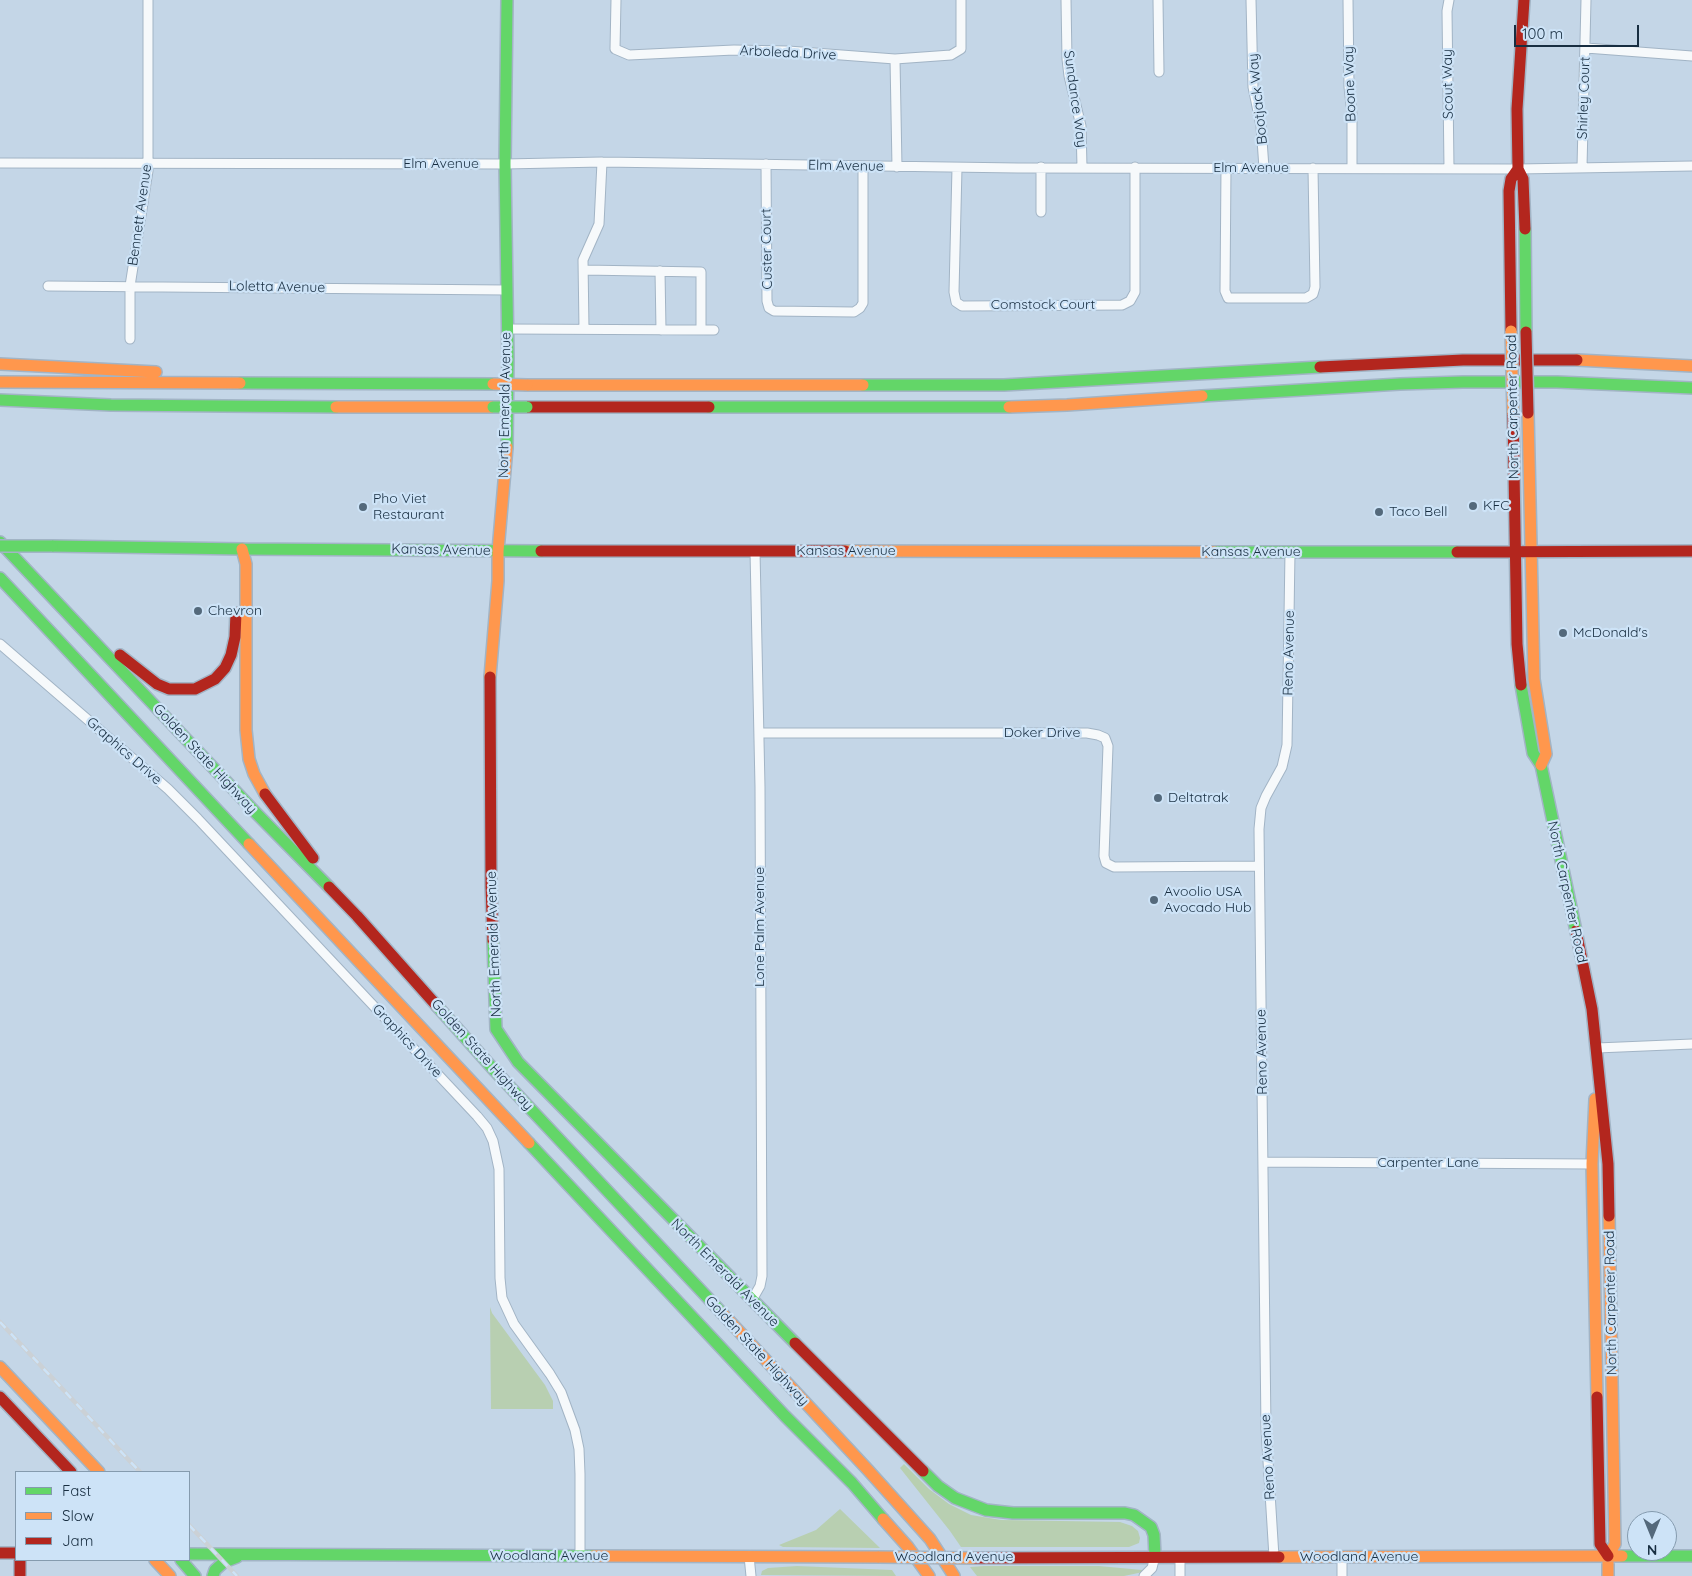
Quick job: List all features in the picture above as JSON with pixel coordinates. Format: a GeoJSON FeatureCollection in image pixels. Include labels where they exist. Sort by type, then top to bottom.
{"type":"FeatureCollection","features":[{"type":"Feature","properties":{"kind":"main road","name":"North Emerald Avenue"},"geometry":{"type":"LineString","coordinates":[[507,0],[505,164],[507,460],[502,498],[498,581],[490,674],[491,886],[496,1029],[524,1068],[752,1300],[945,1492],[975,1507],[998,1512],[1125,1513],[1134,1515],[1151,1527],[1154,1535],[1155,1556]]}},
{"type":"Feature","properties":{"kind":"main road","name":"North Carpenter Road"},"geometry":{"type":"LineString","coordinates":[[1524,0],[1517,109],[1518,169],[1523,179],[1524,190],[1534,680],[1546,754],[1541,765]]}},
{"type":"Feature","properties":{"kind":"main road","name":"North Carpenter Road"},"geometry":{"type":"LineString","coordinates":[[1518,169],[1511,179],[1509,191],[1517,644],[1521,685],[1533,753],[1541,765],[1592,1009],[1597,1048],[1608,1164],[1615,1544],[1608,1556],[1608,1576]]}},
{"type":"Feature","properties":{"kind":"main road"},"geometry":{"type":"LineString","coordinates":[[0,382],[995,385],[1463,360],[1590,360],[1692,366]]}},
{"type":"Feature","properties":{"kind":"main road"},"geometry":{"type":"LineString","coordinates":[[0,364],[376,383]]}},
{"type":"Feature","properties":{"kind":"main road"},"geometry":{"type":"LineString","coordinates":[[0,400],[210,407],[933,408],[1033,406],[1455,382],[1573,382],[1692,388]]}},
{"type":"Feature","properties":{"kind":"main road","name":"Golden State Highway"},"geometry":{"type":"LineString","coordinates":[[0,542],[256,813],[357,916],[502,1078],[868,1470],[930,1539],[954,1576]]}},
{"type":"Feature","properties":{"kind":"main road","name":"Kansas Avenue"},"geometry":{"type":"LineString","coordinates":[[0,546],[498,551],[1692,551]]}},
{"type":"Feature","properties":{"kind":"main road"},"geometry":{"type":"LineString","coordinates":[[66,610],[148,679],[169,689],[195,689],[215,679],[225,668],[231,655],[235,637],[237,563],[242,549]]}},
{"type":"Feature","properties":{"kind":"main road"},"geometry":{"type":"LineString","coordinates":[[242,549],[246,564],[247,744],[254,774],[270,802],[357,916]]}},
{"type":"Feature","properties":{"kind":"main road","name":"Golden State Highway"},"geometry":{"type":"LineString","coordinates":[[0,578],[667,1291],[785,1416],[852,1483],[908,1546],[930,1576]]}},
{"type":"Feature","properties":{"kind":"main road","name":"North Carpenter Road"},"geometry":{"type":"LineString","coordinates":[[1597,1048],[1592,1164],[1600,1544],[1608,1556]]}},
{"type":"Feature","properties":{"kind":"main road"},"geometry":{"type":"LineString","coordinates":[[1592,1164],[1599,1167],[1602,1172],[1602,1238],[1610,1260]]}},
{"type":"Feature","properties":{"kind":"main road"},"geometry":{"type":"LineString","coordinates":[[1595,1313],[1600,1314],[1602,1320],[1603,1367],[1612,1389]]}},
{"type":"Feature","properties":{"kind":"main road"},"geometry":{"type":"LineString","coordinates":[[0,1367],[98,1471]]}},
{"type":"Feature","properties":{"kind":"main road"},"geometry":{"type":"LineString","coordinates":[[0,1397],[70,1471]]}},
{"type":"Feature","properties":{"kind":"main road"},"geometry":{"type":"LineString","coordinates":[[0,1553],[15,1553]]}},
{"type":"Feature","properties":{"kind":"main road","name":"Woodland Avenue"},"geometry":{"type":"LineString","coordinates":[[190,1554],[974,1558],[1692,1556]]}},
{"type":"Feature","properties":{"kind":"main road"},"geometry":{"type":"LineString","coordinates":[[213,1576],[215,1570],[224,1562],[246,1555]]}},
{"type":"Feature","properties":{"kind":"main road"},"geometry":{"type":"LineString","coordinates":[[20,1561],[20,1576]]}},
{"type":"Feature","properties":{"kind":"main road"},"geometry":{"type":"LineString","coordinates":[[156,1561],[170,1576]]}},
{"type":"Feature","properties":{"kind":"main road"},"geometry":{"type":"LineString","coordinates":[[182,1561],[195,1576]]}},
{"type":"Feature","properties":{"kind":"street","name":"Bennett Avenue"},"geometry":{"type":"LineString","coordinates":[[130,339],[130,286],[148,179],[148,0]]}},
{"type":"Feature","properties":{"kind":"street","name":"Arboleda Drive"},"geometry":{"type":"LineString","coordinates":[[616,0],[615,49],[629,55],[743,50],[894,59],[951,55],[961,49],[961,0]]}},
{"type":"Feature","properties":{"kind":"street","name":"Sundance Way"},"geometry":{"type":"LineString","coordinates":[[1066,0],[1067,59],[1069,76],[1081,126],[1082,167]]}},
{"type":"Feature","properties":{"kind":"street"},"geometry":{"type":"LineString","coordinates":[[1158,0],[1159,72]]}},
{"type":"Feature","properties":{"kind":"street","name":"Bootjack Way"},"geometry":{"type":"LineString","coordinates":[[1251,0],[1253,79],[1261,126],[1264,168]]}},
{"type":"Feature","properties":{"kind":"street","name":"Boone Way"},"geometry":{"type":"LineString","coordinates":[[1348,0],[1352,168]]}},
{"type":"Feature","properties":{"kind":"street","name":"Scout Way"},"geometry":{"type":"LineString","coordinates":[[1448,0],[1449,168]]}},
{"type":"Feature","properties":{"kind":"street","name":"Shirley Court"},"geometry":{"type":"LineString","coordinates":[[1582,167],[1586,0]]}},
{"type":"Feature","properties":{"kind":"street"},"geometry":{"type":"LineString","coordinates":[[1586,48],[1692,56]]}},
{"type":"Feature","properties":{"kind":"street"},"geometry":{"type":"LineString","coordinates":[[894,59],[897,166]]}},
{"type":"Feature","properties":{"kind":"street","name":"Elm Avenue"},"geometry":{"type":"LineString","coordinates":[[0,163],[505,164],[602,162],[957,168],[1518,169],[1692,166]]}},
{"type":"Feature","properties":{"kind":"street"},"geometry":{"type":"LineString","coordinates":[[584,330],[583,260],[599,224],[602,162]]}},
{"type":"Feature","properties":{"kind":"street","name":"Custer Court"},"geometry":{"type":"LineString","coordinates":[[766,164],[767,301],[769,308],[774,311],[854,312],[860,308],[863,303],[863,166]]}},
{"type":"Feature","properties":{"kind":"street"},"geometry":{"type":"LineString","coordinates":[[1041,212],[1042,167]]}},
{"type":"Feature","properties":{"kind":"street","name":"Comstock Court"},"geometry":{"type":"LineString","coordinates":[[957,168],[954,292],[956,302],[962,306],[1122,304],[1130,302],[1135,292],[1135,168]]}},
{"type":"Feature","properties":{"kind":"street"},"geometry":{"type":"LineString","coordinates":[[1226,168],[1225,292],[1228,298],[1306,298],[1313,294],[1315,287],[1313,168]]}},
{"type":"Feature","properties":{"kind":"street"},"geometry":{"type":"LineString","coordinates":[[584,270],[700,272],[700,330]]}},
{"type":"Feature","properties":{"kind":"street"},"geometry":{"type":"LineString","coordinates":[[660,271],[661,330]]}},
{"type":"Feature","properties":{"kind":"street","name":"Loletta Avenue"},"geometry":{"type":"LineString","coordinates":[[48,286],[506,290]]}},
{"type":"Feature","properties":{"kind":"street"},"geometry":{"type":"LineString","coordinates":[[507,329],[714,330]]}},
{"type":"Feature","properties":{"kind":"street","name":"Lone Palm Avenue"},"geometry":{"type":"LineString","coordinates":[[752,1300],[760,1286],[762,1276],[759,733],[755,551]]}},
{"type":"Feature","properties":{"kind":"street","name":"Reno Avenue"},"geometry":{"type":"LineString","coordinates":[[1274,1557],[1266,1429],[1259,829],[1261,808],[1282,766],[1288,745],[1290,552]]}},
{"type":"Feature","properties":{"kind":"street","name":"Graphics Drive"},"geometry":{"type":"LineString","coordinates":[[0,644],[168,788],[477,1116],[486,1128],[493,1141],[499,1169],[500,1278],[502,1298],[514,1324],[561,1392],[575,1430],[579,1449],[580,1474],[580,1556]]}},
{"type":"Feature","properties":{"kind":"street","name":"Doker Drive"},"geometry":{"type":"LineString","coordinates":[[759,733],[1087,732],[1104,738],[1108,746],[1104,856],[1106,863],[1114,867],[1259,866]]}},
{"type":"Feature","properties":{"kind":"street"},"geometry":{"type":"LineString","coordinates":[[1597,1048],[1692,1044]]}},
{"type":"Feature","properties":{"kind":"street","name":"Carpenter Lane"},"geometry":{"type":"LineString","coordinates":[[1263,1162],[1592,1164]]}},
{"type":"Feature","properties":{"kind":"street"},"geometry":{"type":"LineString","coordinates":[[749,1556],[751,1576]]}},
{"type":"Feature","properties":{"kind":"street"},"geometry":{"type":"LineString","coordinates":[[1144,1576],[1152,1568],[1155,1556]]}},
{"type":"Feature","properties":{"kind":"street"},"geometry":{"type":"LineString","coordinates":[[1180,1557],[1180,1576]]}},
{"type":"Feature","properties":{"kind":"street"},"geometry":{"type":"LineString","coordinates":[[1342,1557],[1342,1576]]}},
{"type":"Feature","properties":{"kind":"green space"},"geometry":{"type":"Polygon","coordinates":[[[490,1307],[492,1313],[545,1385],[553,1401],[553,1409],[491,1409],[490,1307]]]}},
{"type":"Feature","properties":{"kind":"green space"},"geometry":{"type":"Polygon","coordinates":[[[904,1464],[929,1489],[949,1504],[971,1515],[1001,1520],[1120,1522],[1132,1526],[1138,1531],[1139,1543],[1129,1547],[961,1547],[900,1468],[904,1464]]]}},
{"type":"Feature","properties":{"kind":"green space"},"geometry":{"type":"Polygon","coordinates":[[[840,1509],[880,1548],[783,1547],[779,1545],[816,1530],[840,1509]]]}},
{"type":"Feature","properties":{"kind":"green space"},"geometry":{"type":"Polygon","coordinates":[[[797,1566],[892,1570],[896,1576],[761,1575],[762,1571],[768,1568],[797,1566]]]}},
{"type":"Feature","properties":{"kind":"green space"},"geometry":{"type":"Polygon","coordinates":[[[1099,1566],[1142,1570],[1143,1572],[1124,1576],[977,1576],[970,1567],[1099,1566]]]}},
{"type":"Feature","properties":{"kind":"railway"},"geometry":{"type":"LineString","coordinates":[[0,1322],[139,1471]]}},
{"type":"Feature","properties":{"kind":"railway"},"geometry":{"type":"LineString","coordinates":[[190,1526],[237,1576]]}},
{"type":"Feature","properties":{"kind":"traffic: fast"},"geometry":{"type":"LineString","coordinates":[[507,0],[505,164],[508,358],[507,447]]}},
{"type":"Feature","properties":{"kind":"traffic: fast"},"geometry":{"type":"LineString","coordinates":[[1525,229],[1526,332]]}},
{"type":"Feature","properties":{"kind":"traffic: fast"},"geometry":{"type":"LineString","coordinates":[[863,385],[1004,385],[1320,367]]}},
{"type":"Feature","properties":{"kind":"traffic: fast"},"geometry":{"type":"LineString","coordinates":[[1202,396],[1463,382],[1557,382],[1692,388]]}},
{"type":"Feature","properties":{"kind":"traffic: fast"},"geometry":{"type":"LineString","coordinates":[[240,383],[493,384]]}},
{"type":"Feature","properties":{"kind":"traffic: fast"},"geometry":{"type":"LineString","coordinates":[[0,400],[111,405],[336,407]]}},
{"type":"Feature","properties":{"kind":"traffic: fast"},"geometry":{"type":"LineString","coordinates":[[493,407],[527,407]]}},
{"type":"Feature","properties":{"kind":"traffic: fast"},"geometry":{"type":"LineString","coordinates":[[709,407],[1009,407]]}},
{"type":"Feature","properties":{"kind":"traffic: fast"},"geometry":{"type":"LineString","coordinates":[[0,542],[256,813],[329,887]]}},
{"type":"Feature","properties":{"kind":"traffic: fast"},"geometry":{"type":"LineString","coordinates":[[0,546],[52,546]]}},
{"type":"Feature","properties":{"kind":"traffic: fast"},"geometry":{"type":"LineString","coordinates":[[52,546],[242,549]]}},
{"type":"Feature","properties":{"kind":"traffic: fast"},"geometry":{"type":"LineString","coordinates":[[242,549],[541,551]]}},
{"type":"Feature","properties":{"kind":"traffic: fast"},"geometry":{"type":"LineString","coordinates":[[1215,552],[1457,552]]}},
{"type":"Feature","properties":{"kind":"traffic: fast"},"geometry":{"type":"LineString","coordinates":[[0,578],[249,844]]}},
{"type":"Feature","properties":{"kind":"traffic: fast"},"geometry":{"type":"LineString","coordinates":[[1521,685],[1533,753],[1541,765],[1576,931]]}},
{"type":"Feature","properties":{"kind":"traffic: fast"},"geometry":{"type":"LineString","coordinates":[[493,941],[496,1029],[518,1062],[795,1343]]}},
{"type":"Feature","properties":{"kind":"traffic: fast"},"geometry":{"type":"LineString","coordinates":[[437,1006],[495,1071],[722,1313]]}},
{"type":"Feature","properties":{"kind":"traffic: fast"},"geometry":{"type":"LineString","coordinates":[[529,1143],[785,1416],[852,1483],[883,1519]]}},
{"type":"Feature","properties":{"kind":"traffic: fast"},"geometry":{"type":"LineString","coordinates":[[923,1471],[938,1486],[955,1498],[986,1510],[1013,1513],[1125,1513],[1134,1515],[1151,1527],[1154,1535],[1155,1556]]}},
{"type":"Feature","properties":{"kind":"traffic: fast"},"geometry":{"type":"LineString","coordinates":[[190,1554],[593,1556]]}},
{"type":"Feature","properties":{"kind":"traffic: fast"},"geometry":{"type":"LineString","coordinates":[[1622,1556],[1692,1556]]}},
{"type":"Feature","properties":{"kind":"traffic: fast"},"geometry":{"type":"LineString","coordinates":[[213,1576],[215,1570],[224,1562],[237,1557]]}},
{"type":"Feature","properties":{"kind":"traffic: fast"},"geometry":{"type":"LineString","coordinates":[[182,1561],[195,1576]]}},
{"type":"Feature","properties":{"kind":"traffic: slow"},"geometry":{"type":"LineString","coordinates":[[1511,331],[1513,413]]}},
{"type":"Feature","properties":{"kind":"traffic: slow"},"geometry":{"type":"LineString","coordinates":[[1577,360],[1692,366]]}},
{"type":"Feature","properties":{"kind":"traffic: slow"},"geometry":{"type":"LineString","coordinates":[[0,364],[156,372]]}},
{"type":"Feature","properties":{"kind":"traffic: slow"},"geometry":{"type":"LineString","coordinates":[[0,382],[240,383]]}},
{"type":"Feature","properties":{"kind":"traffic: slow"},"geometry":{"type":"LineString","coordinates":[[493,384],[527,385]]}},
{"type":"Feature","properties":{"kind":"traffic: slow"},"geometry":{"type":"LineString","coordinates":[[527,385],[863,385]]}},
{"type":"Feature","properties":{"kind":"traffic: slow"},"geometry":{"type":"LineString","coordinates":[[1009,407],[1202,396]]}},
{"type":"Feature","properties":{"kind":"traffic: slow"},"geometry":{"type":"LineString","coordinates":[[336,407],[493,407]]}},
{"type":"Feature","properties":{"kind":"traffic: slow"},"geometry":{"type":"LineString","coordinates":[[1528,413],[1534,679],[1546,754],[1541,765]]}},
{"type":"Feature","properties":{"kind":"traffic: slow"},"geometry":{"type":"LineString","coordinates":[[490,677],[507,447]]}},
{"type":"Feature","properties":{"kind":"traffic: slow"},"geometry":{"type":"LineString","coordinates":[[242,549],[246,564],[246,730],[249,759],[254,774],[265,794]]}},
{"type":"Feature","properties":{"kind":"traffic: slow"},"geometry":{"type":"LineString","coordinates":[[845,551],[1215,552]]}},
{"type":"Feature","properties":{"kind":"traffic: slow"},"geometry":{"type":"LineString","coordinates":[[249,844],[529,1143]]}},
{"type":"Feature","properties":{"kind":"traffic: slow"},"geometry":{"type":"LineString","coordinates":[[1595,1099],[1592,1164],[1597,1397]]}},
{"type":"Feature","properties":{"kind":"traffic: slow"},"geometry":{"type":"LineString","coordinates":[[1608,1576],[1608,1556],[1615,1544],[1609,1216]]}},
{"type":"Feature","properties":{"kind":"traffic: slow"},"geometry":{"type":"LineString","coordinates":[[722,1313],[930,1539],[954,1576]]}},
{"type":"Feature","properties":{"kind":"traffic: slow"},"geometry":{"type":"LineString","coordinates":[[0,1367],[98,1471]]}},
{"type":"Feature","properties":{"kind":"traffic: slow"},"geometry":{"type":"LineString","coordinates":[[883,1519],[908,1547],[929,1576]]}},
{"type":"Feature","properties":{"kind":"traffic: slow"},"geometry":{"type":"LineString","coordinates":[[593,1556],[879,1557]]}},
{"type":"Feature","properties":{"kind":"traffic: slow"},"geometry":{"type":"LineString","coordinates":[[1279,1557],[1622,1556]]}},
{"type":"Feature","properties":{"kind":"traffic: slow"},"geometry":{"type":"LineString","coordinates":[[879,1557],[973,1558]]}},
{"type":"Feature","properties":{"kind":"traffic: slow"},"geometry":{"type":"LineString","coordinates":[[156,1561],[170,1576]]}},
{"type":"Feature","properties":{"kind":"traffic: jam"},"geometry":{"type":"LineString","coordinates":[[1524,0],[1517,109],[1518,169],[1523,179],[1525,229]]}},
{"type":"Feature","properties":{"kind":"traffic: jam"},"geometry":{"type":"LineString","coordinates":[[1511,331],[1509,191],[1511,179],[1518,169]]}},
{"type":"Feature","properties":{"kind":"traffic: jam"},"geometry":{"type":"LineString","coordinates":[[1526,332],[1528,413]]}},
{"type":"Feature","properties":{"kind":"traffic: jam"},"geometry":{"type":"LineString","coordinates":[[1320,367],[1463,360],[1577,360]]}},
{"type":"Feature","properties":{"kind":"traffic: jam"},"geometry":{"type":"LineString","coordinates":[[527,407],[709,407]]}},
{"type":"Feature","properties":{"kind":"traffic: jam"},"geometry":{"type":"LineString","coordinates":[[1513,413],[1517,644],[1521,685]]}},
{"type":"Feature","properties":{"kind":"traffic: jam"},"geometry":{"type":"LineString","coordinates":[[541,551],[845,551]]}},
{"type":"Feature","properties":{"kind":"traffic: jam"},"geometry":{"type":"LineString","coordinates":[[1457,552],[1692,551]]}},
{"type":"Feature","properties":{"kind":"traffic: jam"},"geometry":{"type":"LineString","coordinates":[[120,655],[157,684],[169,689],[195,689],[215,679],[225,668],[231,655],[235,637],[236,613]]}},
{"type":"Feature","properties":{"kind":"traffic: jam"},"geometry":{"type":"LineString","coordinates":[[490,677],[493,941]]}},
{"type":"Feature","properties":{"kind":"traffic: jam"},"geometry":{"type":"LineString","coordinates":[[265,794],[313,858]]}},
{"type":"Feature","properties":{"kind":"traffic: jam"},"geometry":{"type":"LineString","coordinates":[[329,887],[437,1006]]}},
{"type":"Feature","properties":{"kind":"traffic: jam"},"geometry":{"type":"LineString","coordinates":[[1576,931],[1592,1009],[1608,1164],[1609,1216]]}},
{"type":"Feature","properties":{"kind":"traffic: jam"},"geometry":{"type":"LineString","coordinates":[[795,1343],[923,1471]]}},
{"type":"Feature","properties":{"kind":"traffic: jam"},"geometry":{"type":"LineString","coordinates":[[0,1397],[70,1471]]}},
{"type":"Feature","properties":{"kind":"traffic: jam"},"geometry":{"type":"LineString","coordinates":[[1597,1397],[1600,1544],[1608,1556]]}},
{"type":"Feature","properties":{"kind":"traffic: jam"},"geometry":{"type":"LineString","coordinates":[[0,1553],[15,1553]]}},
{"type":"Feature","properties":{"kind":"traffic: jam"},"geometry":{"type":"LineString","coordinates":[[973,1558],[1279,1557]]}},
{"type":"Feature","properties":{"kind":"traffic: jam"},"geometry":{"type":"LineString","coordinates":[[20,1561],[20,1576]]}},
{"type":"Feature","properties":{"kind":"place","name":"KFC"},"geometry":{"type":"Point","coordinates":[1473,506]}},
{"type":"Feature","properties":{"kind":"place","name":"Pho Viet Restaurant"},"geometry":{"type":"Point","coordinates":[363,507]}},
{"type":"Feature","properties":{"kind":"place","name":"Taco Bell"},"geometry":{"type":"Point","coordinates":[1379,512]}},
{"type":"Feature","properties":{"kind":"place","name":"Chevron"},"geometry":{"type":"Point","coordinates":[198,611]}},
{"type":"Feature","properties":{"kind":"place","name":"McDonald's"},"geometry":{"type":"Point","coordinates":[1563,633]}},
{"type":"Feature","properties":{"kind":"place","name":"Deltatrak"},"geometry":{"type":"Point","coordinates":[1158,798]}},
{"type":"Feature","properties":{"kind":"place","name":"Avoolio USA Avocado Hub"},"geometry":{"type":"Point","coordinates":[1154,900]}}]}
